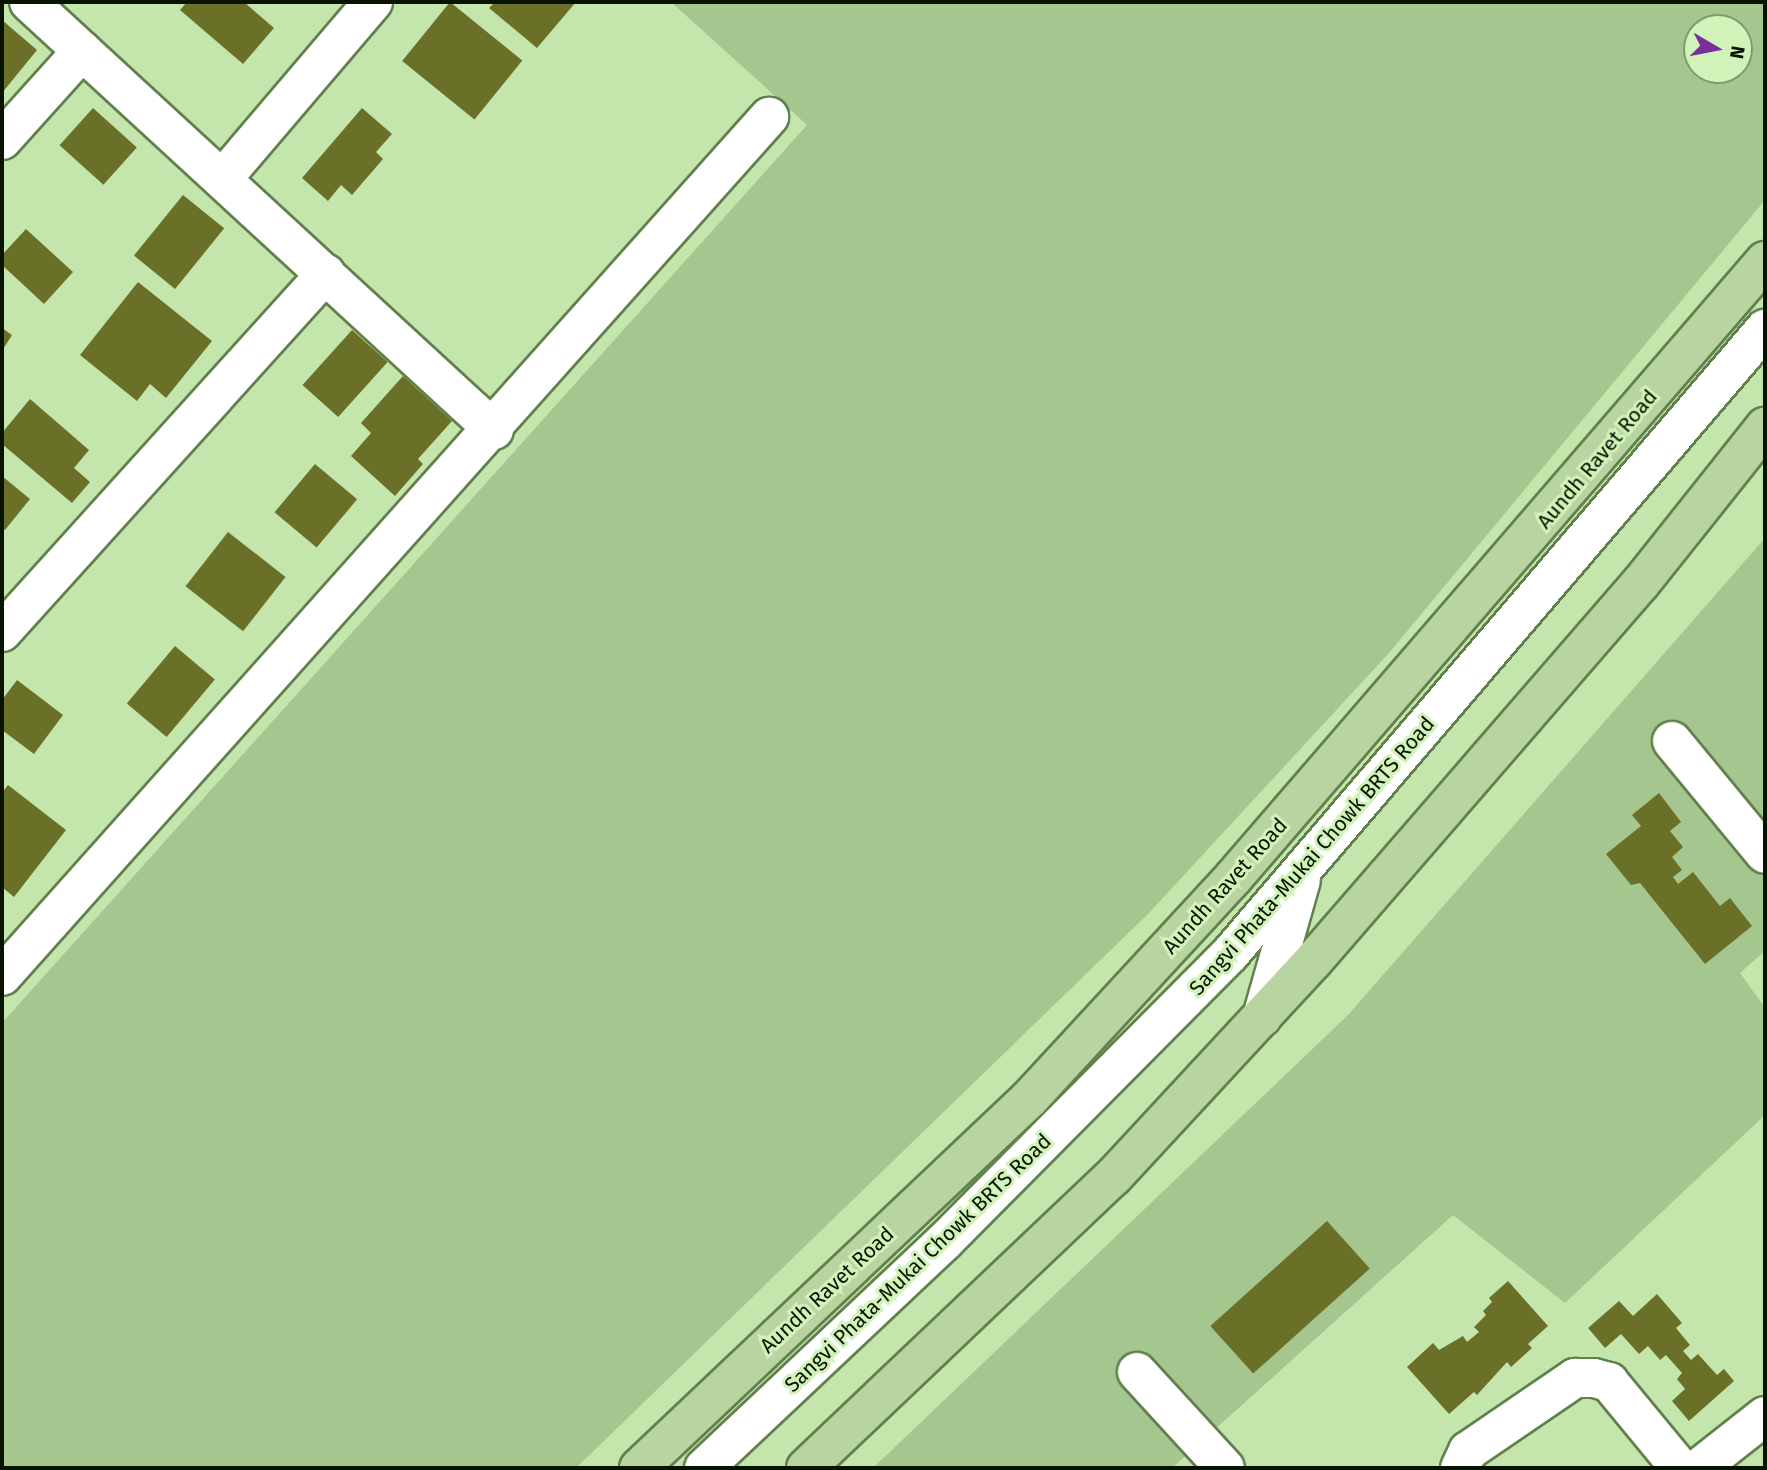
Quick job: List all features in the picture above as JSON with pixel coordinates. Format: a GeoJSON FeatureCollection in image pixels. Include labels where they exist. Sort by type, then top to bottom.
{"type":"FeatureCollection","features":[{"type":"Feature","properties":{"kind":"main road","name":"Aundh Ravet Road"},"geometry":{"type":"LineString","coordinates":[[639,1468],[1029,1099],[1233,878],[1765,261]]}},
{"type":"Feature","properties":{"kind":"main road"},"geometry":{"type":"LineString","coordinates":[[806,1468],[1113,1177],[1262,1017],[1640,584],[1765,427]]}},
{"type":"Feature","properties":{"kind":"lane"},"geometry":{"type":"LineString","coordinates":[[29,2],[224,177],[494,430]]}},
{"type":"Feature","properties":{"kind":"lane"},"geometry":{"type":"LineString","coordinates":[[224,177],[373,2]]}},
{"type":"Feature","properties":{"kind":"lane"},"geometry":{"type":"LineString","coordinates":[[2,140],[82,51]]}},
{"type":"Feature","properties":{"kind":"lane"},"geometry":{"type":"LineString","coordinates":[[2,976],[494,430],[769,117]]}},
{"type":"Feature","properties":{"kind":"lane"},"geometry":{"type":"LineString","coordinates":[[2,632],[326,274]]}},
{"type":"Feature","properties":{"kind":"lane","name":"Sangvi Phata-Mukai Chowk BRTS Road"},"geometry":{"type":"LineString","coordinates":[[704,1468],[944,1242],[1230,954],[1765,329]]}},
{"type":"Feature","properties":{"kind":"lane"},"geometry":{"type":"LineString","coordinates":[[1672,741],[1765,854]]}},
{"type":"Feature","properties":{"kind":"lane"},"geometry":{"type":"LineString","coordinates":[[1262,1017],[1304,868]]}},
{"type":"Feature","properties":{"kind":"lane"},"geometry":{"type":"LineString","coordinates":[[1137,1372],[1225,1468]]}},
{"type":"Feature","properties":{"kind":"lane"},"geometry":{"type":"LineString","coordinates":[[1460,1468],[1468,1451],[1575,1378],[1594,1378],[1609,1382],[1680,1468]]}},
{"type":"Feature","properties":{"kind":"lane"},"geometry":{"type":"LineString","coordinates":[[1699,1468],[1765,1416]]}},
{"type":"Feature","properties":{"kind":"green space"},"geometry":{"type":"Polygon","coordinates":[[[671,2],[1765,2],[1765,200],[1389,653],[1149,913],[576,1468],[2,1468],[2,1023],[807,125],[671,2]]]}},
{"type":"Feature","properties":{"kind":"green space"},"geometry":{"type":"Polygon","coordinates":[[[1765,538],[1765,951],[1740,973],[1765,1008],[1765,1115],[1565,1303],[1453,1215],[1172,1468],[873,1468],[1348,1015],[1765,538]]]}},
{"type":"Feature","properties":{"kind":"building"},"geometry":{"type":"Polygon","coordinates":[[[187,2],[244,2],[274,28],[243,64],[180,10],[187,2]]]}},
{"type":"Feature","properties":{"kind":"building"},"geometry":{"type":"Polygon","coordinates":[[[450,2],[522,61],[474,120],[402,61],[450,2]]]}},
{"type":"Feature","properties":{"kind":"building"},"geometry":{"type":"Polygon","coordinates":[[[495,2],[576,2],[537,48],[489,8],[495,2]]]}},
{"type":"Feature","properties":{"kind":"building"},"geometry":{"type":"Polygon","coordinates":[[[2,20],[37,50],[2,93],[2,20]]]}},
{"type":"Feature","properties":{"kind":"building"},"geometry":{"type":"Polygon","coordinates":[[[93,108],[137,147],[103,185],[60,145],[93,108]]]}},
{"type":"Feature","properties":{"kind":"building"},"geometry":{"type":"Polygon","coordinates":[[[362,108],[392,134],[376,152],[383,159],[352,195],[341,185],[328,201],[302,178],[362,108]]]}},
{"type":"Feature","properties":{"kind":"building"},"geometry":{"type":"Polygon","coordinates":[[[183,195],[224,228],[175,289],[134,256],[183,195]]]}},
{"type":"Feature","properties":{"kind":"building"},"geometry":{"type":"Polygon","coordinates":[[[26,229],[73,272],[44,304],[2,265],[2,255],[26,229]]]}},
{"type":"Feature","properties":{"kind":"building"},"geometry":{"type":"Polygon","coordinates":[[[138,282],[212,341],[166,398],[150,384],[137,401],[80,355],[138,282]]]}},
{"type":"Feature","properties":{"kind":"building"},"geometry":{"type":"Polygon","coordinates":[[[2,328],[12,335],[2,351],[2,328]]]}},
{"type":"Feature","properties":{"kind":"building"},"geometry":{"type":"Polygon","coordinates":[[[352,330],[388,362],[338,417],[302,385],[352,330]]]}},
{"type":"Feature","properties":{"kind":"building"},"geometry":{"type":"Polygon","coordinates":[[[403,376],[452,421],[418,459],[423,464],[395,496],[351,456],[371,433],[361,423],[403,376]]]}},
{"type":"Feature","properties":{"kind":"building"},"geometry":{"type":"Polygon","coordinates":[[[30,399],[89,450],[74,468],[90,482],[72,503],[2,444],[2,433],[30,399]]]}},
{"type":"Feature","properties":{"kind":"building"},"geometry":{"type":"Polygon","coordinates":[[[315,464],[357,499],[317,548],[275,512],[315,464]]]}},
{"type":"Feature","properties":{"kind":"building"},"geometry":{"type":"Polygon","coordinates":[[[2,476],[30,499],[5,530],[2,527],[2,476]]]}},
{"type":"Feature","properties":{"kind":"building"},"geometry":{"type":"Polygon","coordinates":[[[228,532],[286,577],[243,631],[186,586],[228,532]]]}},
{"type":"Feature","properties":{"kind":"building"},"geometry":{"type":"Polygon","coordinates":[[[175,646],[215,679],[167,737],[127,703],[175,646]]]}},
{"type":"Feature","properties":{"kind":"building"},"geometry":{"type":"Polygon","coordinates":[[[17,680],[63,715],[34,754],[2,730],[2,700],[17,680]]]}},
{"type":"Feature","properties":{"kind":"building"},"geometry":{"type":"Polygon","coordinates":[[[8,785],[66,830],[14,897],[2,887],[2,793],[8,785]]]}},
{"type":"Feature","properties":{"kind":"building"},"geometry":{"type":"Polygon","coordinates":[[[1659,793],[1681,822],[1670,831],[1683,847],[1672,857],[1682,870],[1673,877],[1678,884],[1693,872],[1720,906],[1730,898],[1752,926],[1705,964],[1640,883],[1631,885],[1606,854],[1641,826],[1632,815],[1659,793]]]}},
{"type":"Feature","properties":{"kind":"building"},"geometry":{"type":"Polygon","coordinates":[[[1327,1221],[1370,1269],[1253,1374],[1210,1326],[1327,1221]]]}},
{"type":"Feature","properties":{"kind":"building"},"geometry":{"type":"Polygon","coordinates":[[[1508,1281],[1548,1326],[1528,1344],[1532,1348],[1511,1367],[1507,1362],[1477,1395],[1474,1392],[1449,1414],[1407,1367],[1433,1343],[1439,1350],[1463,1336],[1467,1342],[1479,1332],[1474,1327],[1486,1315],[1483,1311],[1492,1302],[1489,1298],[1508,1281]]]}},
{"type":"Feature","properties":{"kind":"building"},"geometry":{"type":"Polygon","coordinates":[[[1657,1294],[1682,1323],[1676,1328],[1690,1345],[1683,1351],[1691,1360],[1698,1354],[1717,1375],[1724,1369],[1734,1381],[1689,1421],[1672,1401],[1685,1389],[1677,1379],[1682,1373],[1666,1355],[1660,1360],[1648,1346],[1639,1354],[1621,1334],[1605,1348],[1588,1328],[1619,1301],[1633,1316],[1657,1294]]]}}]}
